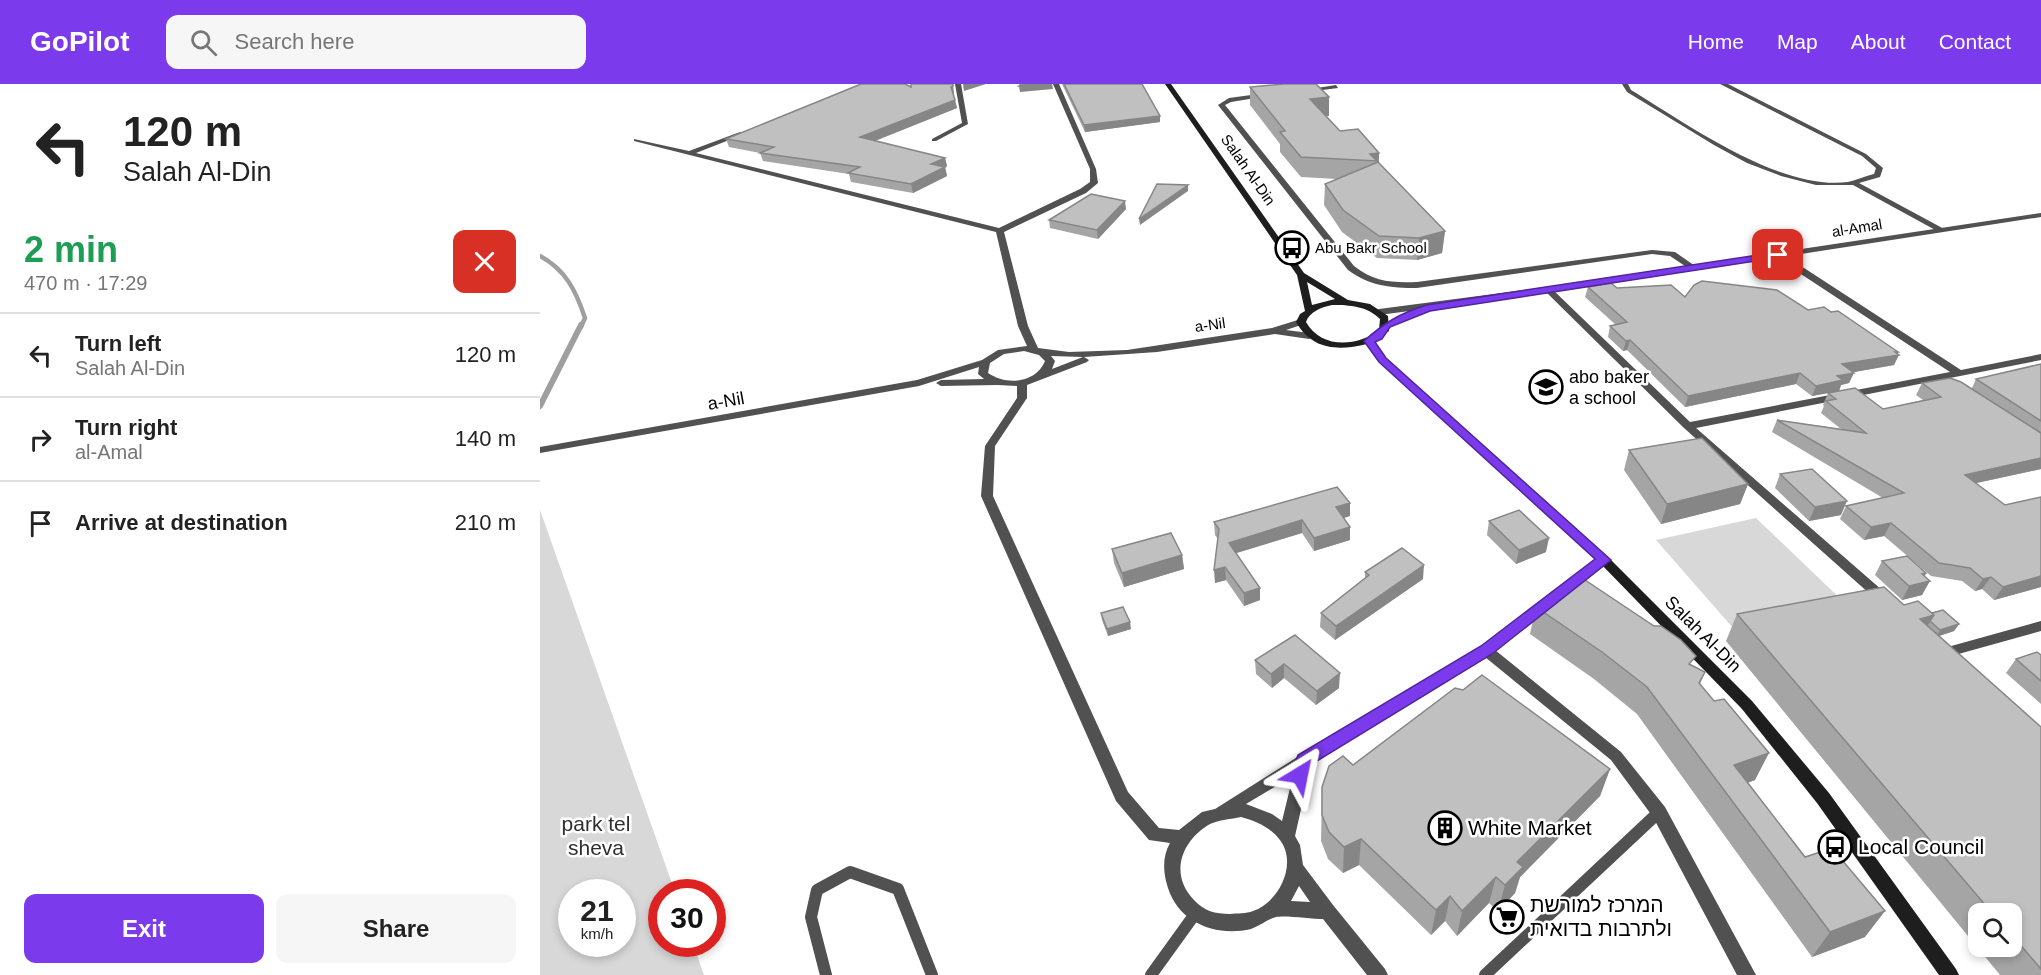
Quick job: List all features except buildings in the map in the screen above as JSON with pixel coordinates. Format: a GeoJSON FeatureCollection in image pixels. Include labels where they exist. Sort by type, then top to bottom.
{"type":"FeatureCollection","features":[{"type":"Feature","properties":{"kind":"main road","name":"Salah Al-Din"},"geometry":{"type":"LineString","coordinates":[[1168,84],[1301,274],[1309,310]]}},
{"type":"Feature","properties":{"kind":"main road","name":"Salah Al-Din"},"geometry":{"type":"LineString","coordinates":[[1301,274],[1345,302]]}},
{"type":"Feature","properties":{"kind":"main road"},"geometry":{"type":"LineString","coordinates":[[1345,302],[1370,307],[1379,312],[1386,325],[1378,337],[1369,341],[1344,345],[1331,344],[1309,336],[1300,322],[1309,310],[1319,305],[1345,302]]}},
{"type":"Feature","properties":{"kind":"main road","name":"Salah Al-Din"},"geometry":{"type":"LineString","coordinates":[[1369,341],[1383,360],[1604,560],[1747,705],[1824,798],[1950,975]]}},
{"type":"Feature","properties":{"kind":"main road","name":"Salah Al-Din"},"geometry":{"type":"LineString","coordinates":[[1344,345],[1383,360]]}},
{"type":"Feature","properties":{"kind":"street"},"geometry":{"type":"LineString","coordinates":[[934,140],[965,124],[958,84]]}},
{"type":"Feature","properties":{"kind":"street"},"geometry":{"type":"LineString","coordinates":[[636,140],[1000,231],[1083,191],[1094,183],[1093,168],[1056,84]]}},
{"type":"Feature","properties":{"kind":"street"},"geometry":{"type":"LineString","coordinates":[[1625,84],[1629,91],[1774,174],[1804,182],[1856,184],[1877,175],[1880,168],[1873,160],[1723,84]]}},
{"type":"Feature","properties":{"kind":"street"},"geometry":{"type":"LineString","coordinates":[[1301,91],[1336,87]]}},
{"type":"Feature","properties":{"kind":"street"},"geometry":{"type":"LineString","coordinates":[[1278,94],[1236,99],[1221,105],[1351,268],[1363,279],[1389,286],[1417,285],[1652,252],[1672,254],[1694,268]]}},
{"type":"Feature","properties":{"kind":"street"},"geometry":{"type":"LineString","coordinates":[[688,154],[754,129]]}},
{"type":"Feature","properties":{"kind":"street"},"geometry":{"type":"LineString","coordinates":[[1856,184],[1942,230]]}},
{"type":"Feature","properties":{"kind":"street","name":"al-Amal"},"geometry":{"type":"LineString","coordinates":[[1379,312],[1427,308],[2041,215]]}},
{"type":"Feature","properties":{"kind":"street"},"geometry":{"type":"LineString","coordinates":[[1000,231],[1023,326],[1038,351],[1050,361],[1049,367],[1037,377]]}},
{"type":"Feature","properties":{"kind":"street"},"geometry":{"type":"LineString","coordinates":[[1778,255],[1959,373]]}},
{"type":"Feature","properties":{"kind":"street"},"geometry":{"type":"LineString","coordinates":[[1548,290],[1688,426],[1891,606]]}},
{"type":"Feature","properties":{"kind":"street","name":"al-Amal"},"geometry":{"type":"LineString","coordinates":[[1386,325],[1427,308]]}},
{"type":"Feature","properties":{"kind":"street","name":"a-Nil"},"geometry":{"type":"LineString","coordinates":[[1001,352],[1038,351],[1071,356],[1102,354],[1274,331],[1300,322]]}},
{"type":"Feature","properties":{"kind":"street"},"geometry":{"type":"LineString","coordinates":[[919,384],[985,362],[1019,340],[1023,326]]}},
{"type":"Feature","properties":{"kind":"street","name":"a-Nil"},"geometry":{"type":"LineString","coordinates":[[1274,331],[1309,336]]}},
{"type":"Feature","properties":{"kind":"street"},"geometry":{"type":"LineString","coordinates":[[919,384],[1022,382],[1102,354]]}},
{"type":"Feature","properties":{"kind":"street"},"geometry":{"type":"LineString","coordinates":[[1688,426],[2041,357]]}},
{"type":"Feature","properties":{"kind":"street"},"geometry":{"type":"LineString","coordinates":[[985,362],[983,374],[996,382]]}},
{"type":"Feature","properties":{"kind":"street"},"geometry":{"type":"LineString","coordinates":[[1940,376],[1958,389]]}},
{"type":"Feature","properties":{"kind":"street"},"geometry":{"type":"LineString","coordinates":[[1022,382],[1022,398],[990,446],[987,496],[1122,796],[1155,835],[1181,837]]}},
{"type":"Feature","properties":{"kind":"street","name":"a-Nil"},"geometry":{"type":"LineString","coordinates":[[540,450],[919,384]]}},
{"type":"Feature","properties":{"kind":"street"},"geometry":{"type":"LineString","coordinates":[[1222,811],[1241,810],[1260,814],[1277,824],[1287,835],[1295,856],[1295,867],[1288,893],[1275,909],[1256,919],[1235,924],[1214,922],[1195,914],[1180,900],[1172,883],[1171,864],[1181,837],[1203,818],[1222,811],[1486,650],[1604,560]]}},
{"type":"Feature","properties":{"kind":"street"},"geometry":{"type":"LineString","coordinates":[[1944,654],[2041,626]]}},
{"type":"Feature","properties":{"kind":"street"},"geometry":{"type":"LineString","coordinates":[[1486,650],[1616,756],[1659,812],[1747,975]]}},
{"type":"Feature","properties":{"kind":"street"},"geometry":{"type":"LineString","coordinates":[[1287,835],[1304,760]]}},
{"type":"Feature","properties":{"kind":"street"},"geometry":{"type":"LineString","coordinates":[[1295,867],[1379,975]]}},
{"type":"Feature","properties":{"kind":"street"},"geometry":{"type":"LineString","coordinates":[[1275,909],[1327,911]]}},
{"type":"Feature","properties":{"kind":"lane"},"geometry":{"type":"LineString","coordinates":[[1485,975],[1659,812]]}},
{"type":"Feature","properties":{"kind":"lane"},"geometry":{"type":"LineString","coordinates":[[826,975],[811,917],[817,890],[850,872],[897,889],[932,975]]}},
{"type":"Feature","properties":{"kind":"lane"},"geometry":{"type":"LineString","coordinates":[[1151,975],[1195,914]]}},
{"type":"Feature","properties":{"kind":"green space","name":"park tel sheva"},"geometry":{"type":"Polygon","coordinates":[[[540,510],[670,879],[648,879],[648,957],[698,957],[704,975],[540,975],[540,510]]]}},
{"type":"Feature","properties":{"kind":"green space"},"geometry":{"type":"Polygon","coordinates":[[[1756,518],[1849,607],[1740,636],[1656,540],[1756,518]]]}},
{"type":"Feature","properties":{"kind":"waterway"},"geometry":{"type":"LineString","coordinates":[[540,256],[557,268],[574,290],[585,318],[581,327]]}},
{"type":"Feature","properties":{"kind":"waterway"},"geometry":{"type":"LineString","coordinates":[[540,406],[581,325]]}},
{"type":"Feature","properties":{"kind":"place","name":"Abu Bakr School"},"geometry":{"type":"Point","coordinates":[1292,248]}},
{"type":"Feature","properties":{"kind":"place","name":"abo baker a school"},"geometry":{"type":"Point","coordinates":[1546,387]}},
{"type":"Feature","properties":{"kind":"place","name":"White Market"},"geometry":{"type":"Point","coordinates":[1445,828]}},
{"type":"Feature","properties":{"kind":"place","name":"Local Council"},"geometry":{"type":"Point","coordinates":[1835,847]}},
{"type":"Feature","properties":{"kind":"place","name":"המרכז למורשת ולתרבות בדואית"},"geometry":{"type":"Point","coordinates":[1507,917]}},
{"type":"Feature","properties":{"kind":"route"},"geometry":{"type":"LineString","coordinates":[[1300,775],[1304,760],[1486,650],[1604,560],[1383,360],[1369,341],[1378,337],[1386,325],[1427,308],[1778,255]]}}]}
